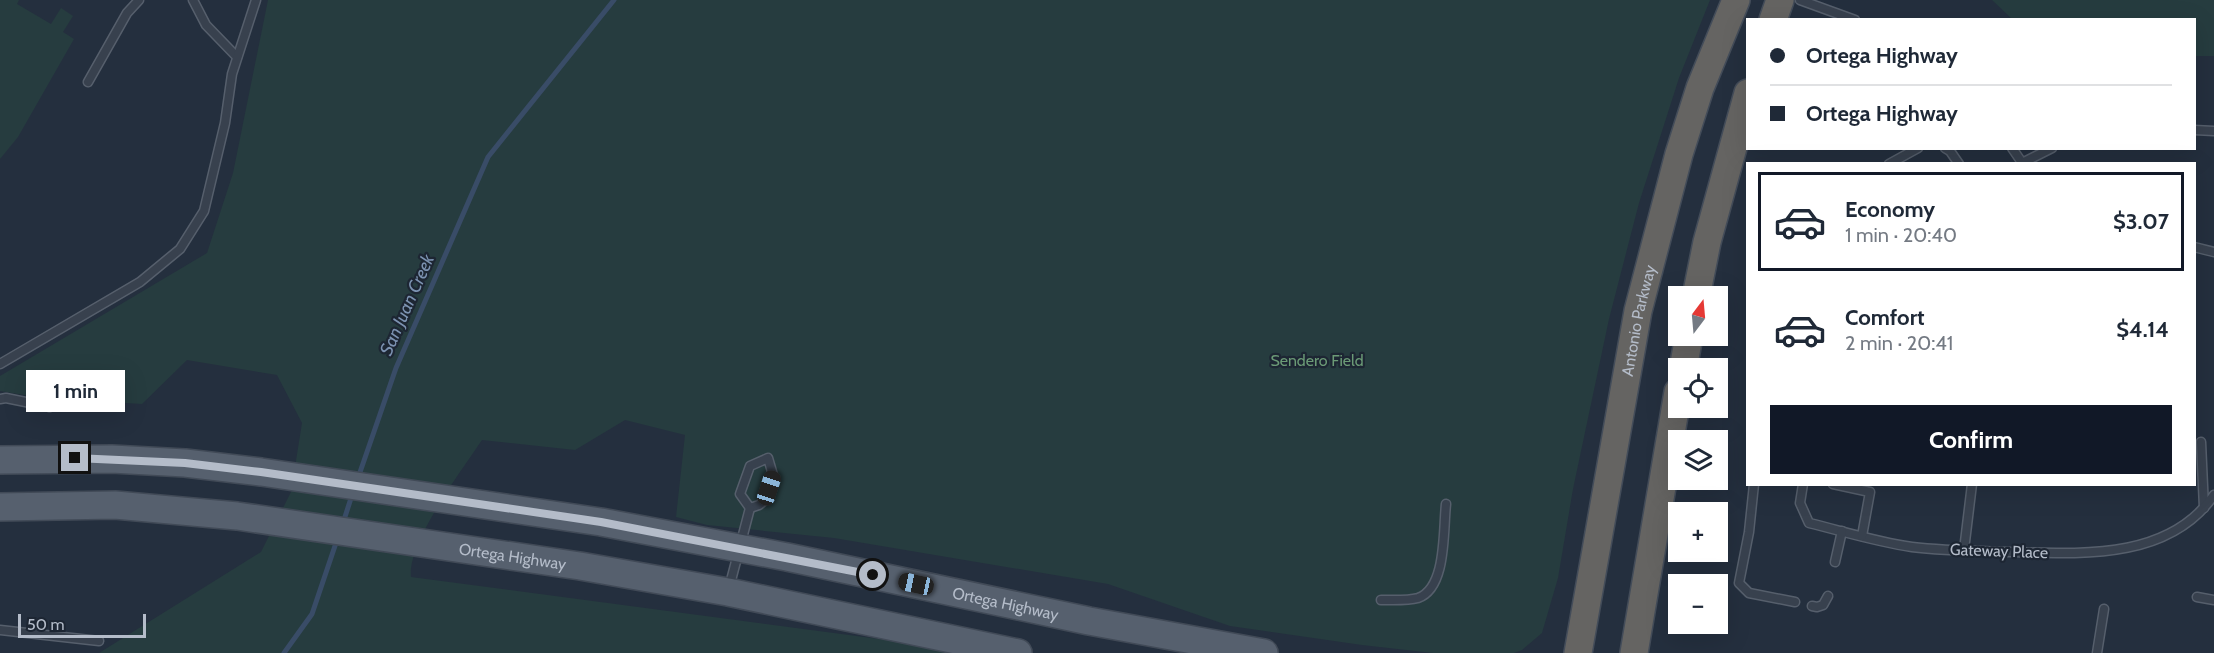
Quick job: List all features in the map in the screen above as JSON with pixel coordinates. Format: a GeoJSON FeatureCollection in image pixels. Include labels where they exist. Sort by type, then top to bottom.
{"type":"FeatureCollection","features":[{"type":"Feature","properties":{"kind":"highway","name":"Antonio Parkway"},"geometry":{"type":"LineString","coordinates":[[1578,653],[1641,300],[1679,154],[1700,88],[1736,0]]}},
{"type":"Feature","properties":{"kind":"highway"},"geometry":{"type":"LineString","coordinates":[[1774,18],[1780,0]]}},
{"type":"Feature","properties":{"kind":"highway"},"geometry":{"type":"LineString","coordinates":[[1698,286],[1709,232],[1746,100]]}},
{"type":"Feature","properties":{"kind":"highway"},"geometry":{"type":"LineString","coordinates":[[1634,653],[1674,418]]}},
{"type":"Feature","properties":{"kind":"main road","name":"Ortega Highway"},"geometry":{"type":"LineString","coordinates":[[0,460],[112,459],[185,463],[601,522],[740,548],[1089,621],[1264,653]]}},
{"type":"Feature","properties":{"kind":"main road","name":"Ortega Highway"},"geometry":{"type":"LineString","coordinates":[[0,507],[115,505],[237,516],[580,566],[728,592],[1018,653]]}},
{"type":"Feature","properties":{"kind":"lane"},"geometry":{"type":"LineString","coordinates":[[88,82],[127,13],[139,0]]}},
{"type":"Feature","properties":{"kind":"lane"},"geometry":{"type":"LineString","coordinates":[[193,0],[206,25],[237,57]]}},
{"type":"Feature","properties":{"kind":"lane"},"geometry":{"type":"LineString","coordinates":[[0,364],[140,282],[180,249],[204,211],[225,123],[232,74],[256,0]]}},
{"type":"Feature","properties":{"kind":"lane"},"geometry":{"type":"LineString","coordinates":[[1800,0],[1850,18]]}},
{"type":"Feature","properties":{"kind":"lane"},"geometry":{"type":"LineString","coordinates":[[2196,130],[2214,130]]}},
{"type":"Feature","properties":{"kind":"lane"},"geometry":{"type":"LineString","coordinates":[[1893,162],[1914,150]]}},
{"type":"Feature","properties":{"kind":"lane"},"geometry":{"type":"LineString","coordinates":[[1948,150],[1958,162]]}},
{"type":"Feature","properties":{"kind":"lane"},"geometry":{"type":"LineString","coordinates":[[2024,162],[2048,150]]}},
{"type":"Feature","properties":{"kind":"lane"},"geometry":{"type":"LineString","coordinates":[[2196,248],[2214,252]]}},
{"type":"Feature","properties":{"kind":"lane"},"geometry":{"type":"LineString","coordinates":[[0,399],[6,398],[50,407]]}},
{"type":"Feature","properties":{"kind":"lane"},"geometry":{"type":"LineString","coordinates":[[2201,442],[2204,507]]}},
{"type":"Feature","properties":{"kind":"lane"},"geometry":{"type":"LineString","coordinates":[[768,458],[773,474],[765,501],[750,507],[740,494],[750,466],[768,458]]}},
{"type":"Feature","properties":{"kind":"lane"},"geometry":{"type":"LineString","coordinates":[[1754,486],[1749,532],[1739,583],[1749,593],[1795,602]]}},
{"type":"Feature","properties":{"kind":"lane","name":"Gateway Place"},"geometry":{"type":"LineString","coordinates":[[1803,486],[1800,502],[1809,523],[1862,536],[1911,547],[2099,553],[2148,543],[2189,523],[2214,495]]}},
{"type":"Feature","properties":{"kind":"lane"},"geometry":{"type":"LineString","coordinates":[[1842,486],[1870,492],[1862,536]]}},
{"type":"Feature","properties":{"kind":"lane"},"geometry":{"type":"LineString","coordinates":[[1964,550],[1972,486]]}},
{"type":"Feature","properties":{"kind":"lane"},"geometry":{"type":"LineString","coordinates":[[1381,600],[1419,597],[1432,589],[1439,575],[1446,504]]}},
{"type":"Feature","properties":{"kind":"lane"},"geometry":{"type":"LineString","coordinates":[[728,592],[750,507]]}},
{"type":"Feature","properties":{"kind":"lane"},"geometry":{"type":"LineString","coordinates":[[1835,562],[1842,531]]}},
{"type":"Feature","properties":{"kind":"lane"},"geometry":{"type":"LineString","coordinates":[[1812,606],[1817,607],[1823,604],[1828,596]]}},
{"type":"Feature","properties":{"kind":"lane"},"geometry":{"type":"LineString","coordinates":[[2197,597],[2214,600]]}},
{"type":"Feature","properties":{"kind":"lane"},"geometry":{"type":"LineString","coordinates":[[2097,653],[2104,609]]}},
{"type":"Feature","properties":{"kind":"lane"},"geometry":{"type":"LineString","coordinates":[[0,630],[99,641]]}},
{"type":"Feature","properties":{"kind":"green space"},"geometry":{"type":"Polygon","coordinates":[[[0,0],[19,0],[17,4],[51,24],[61,8],[73,16],[63,32],[74,39],[18,137],[0,159],[0,0]]]}},
{"type":"Feature","properties":{"kind":"green space","name":"Sendero Field"},"geometry":{"type":"Polygon","coordinates":[[[268,0],[1710,0],[1679,78],[1639,203],[1609,319],[1573,489],[1558,578],[1542,633],[1522,650],[1514,653],[1433,653],[1230,626],[1108,584],[834,538],[707,525],[676,517],[685,435],[625,420],[575,450],[482,440],[426,527],[412,563],[411,577],[932,646],[969,653],[99,653],[261,552],[291,492],[302,423],[277,375],[187,360],[142,404],[43,398],[0,391],[0,376],[207,253],[233,173],[268,0]]]}},
{"type":"Feature","properties":{"kind":"green space"},"geometry":{"type":"Polygon","coordinates":[[[1992,0],[2214,0],[2214,56],[2196,56],[2196,18],[2011,18],[1992,0]]]}},
{"type":"Feature","properties":{"kind":"waterway","name":"San Juan Creek"},"geometry":{"type":"LineString","coordinates":[[358,478],[396,368],[488,157],[614,0]]}},
{"type":"Feature","properties":{"kind":"waterway","name":"San Juan Creek"},"geometry":{"type":"LineString","coordinates":[[343,523],[353,492]]}},
{"type":"Feature","properties":{"kind":"waterway","name":"San Juan Creek"},"geometry":{"type":"LineString","coordinates":[[284,653],[312,614],[338,537]]}},
{"type":"Feature","properties":{"kind":"route"},"geometry":{"type":"LineString","coordinates":[[75,458],[185,463],[261,472],[601,522],[873,575]]}}]}
